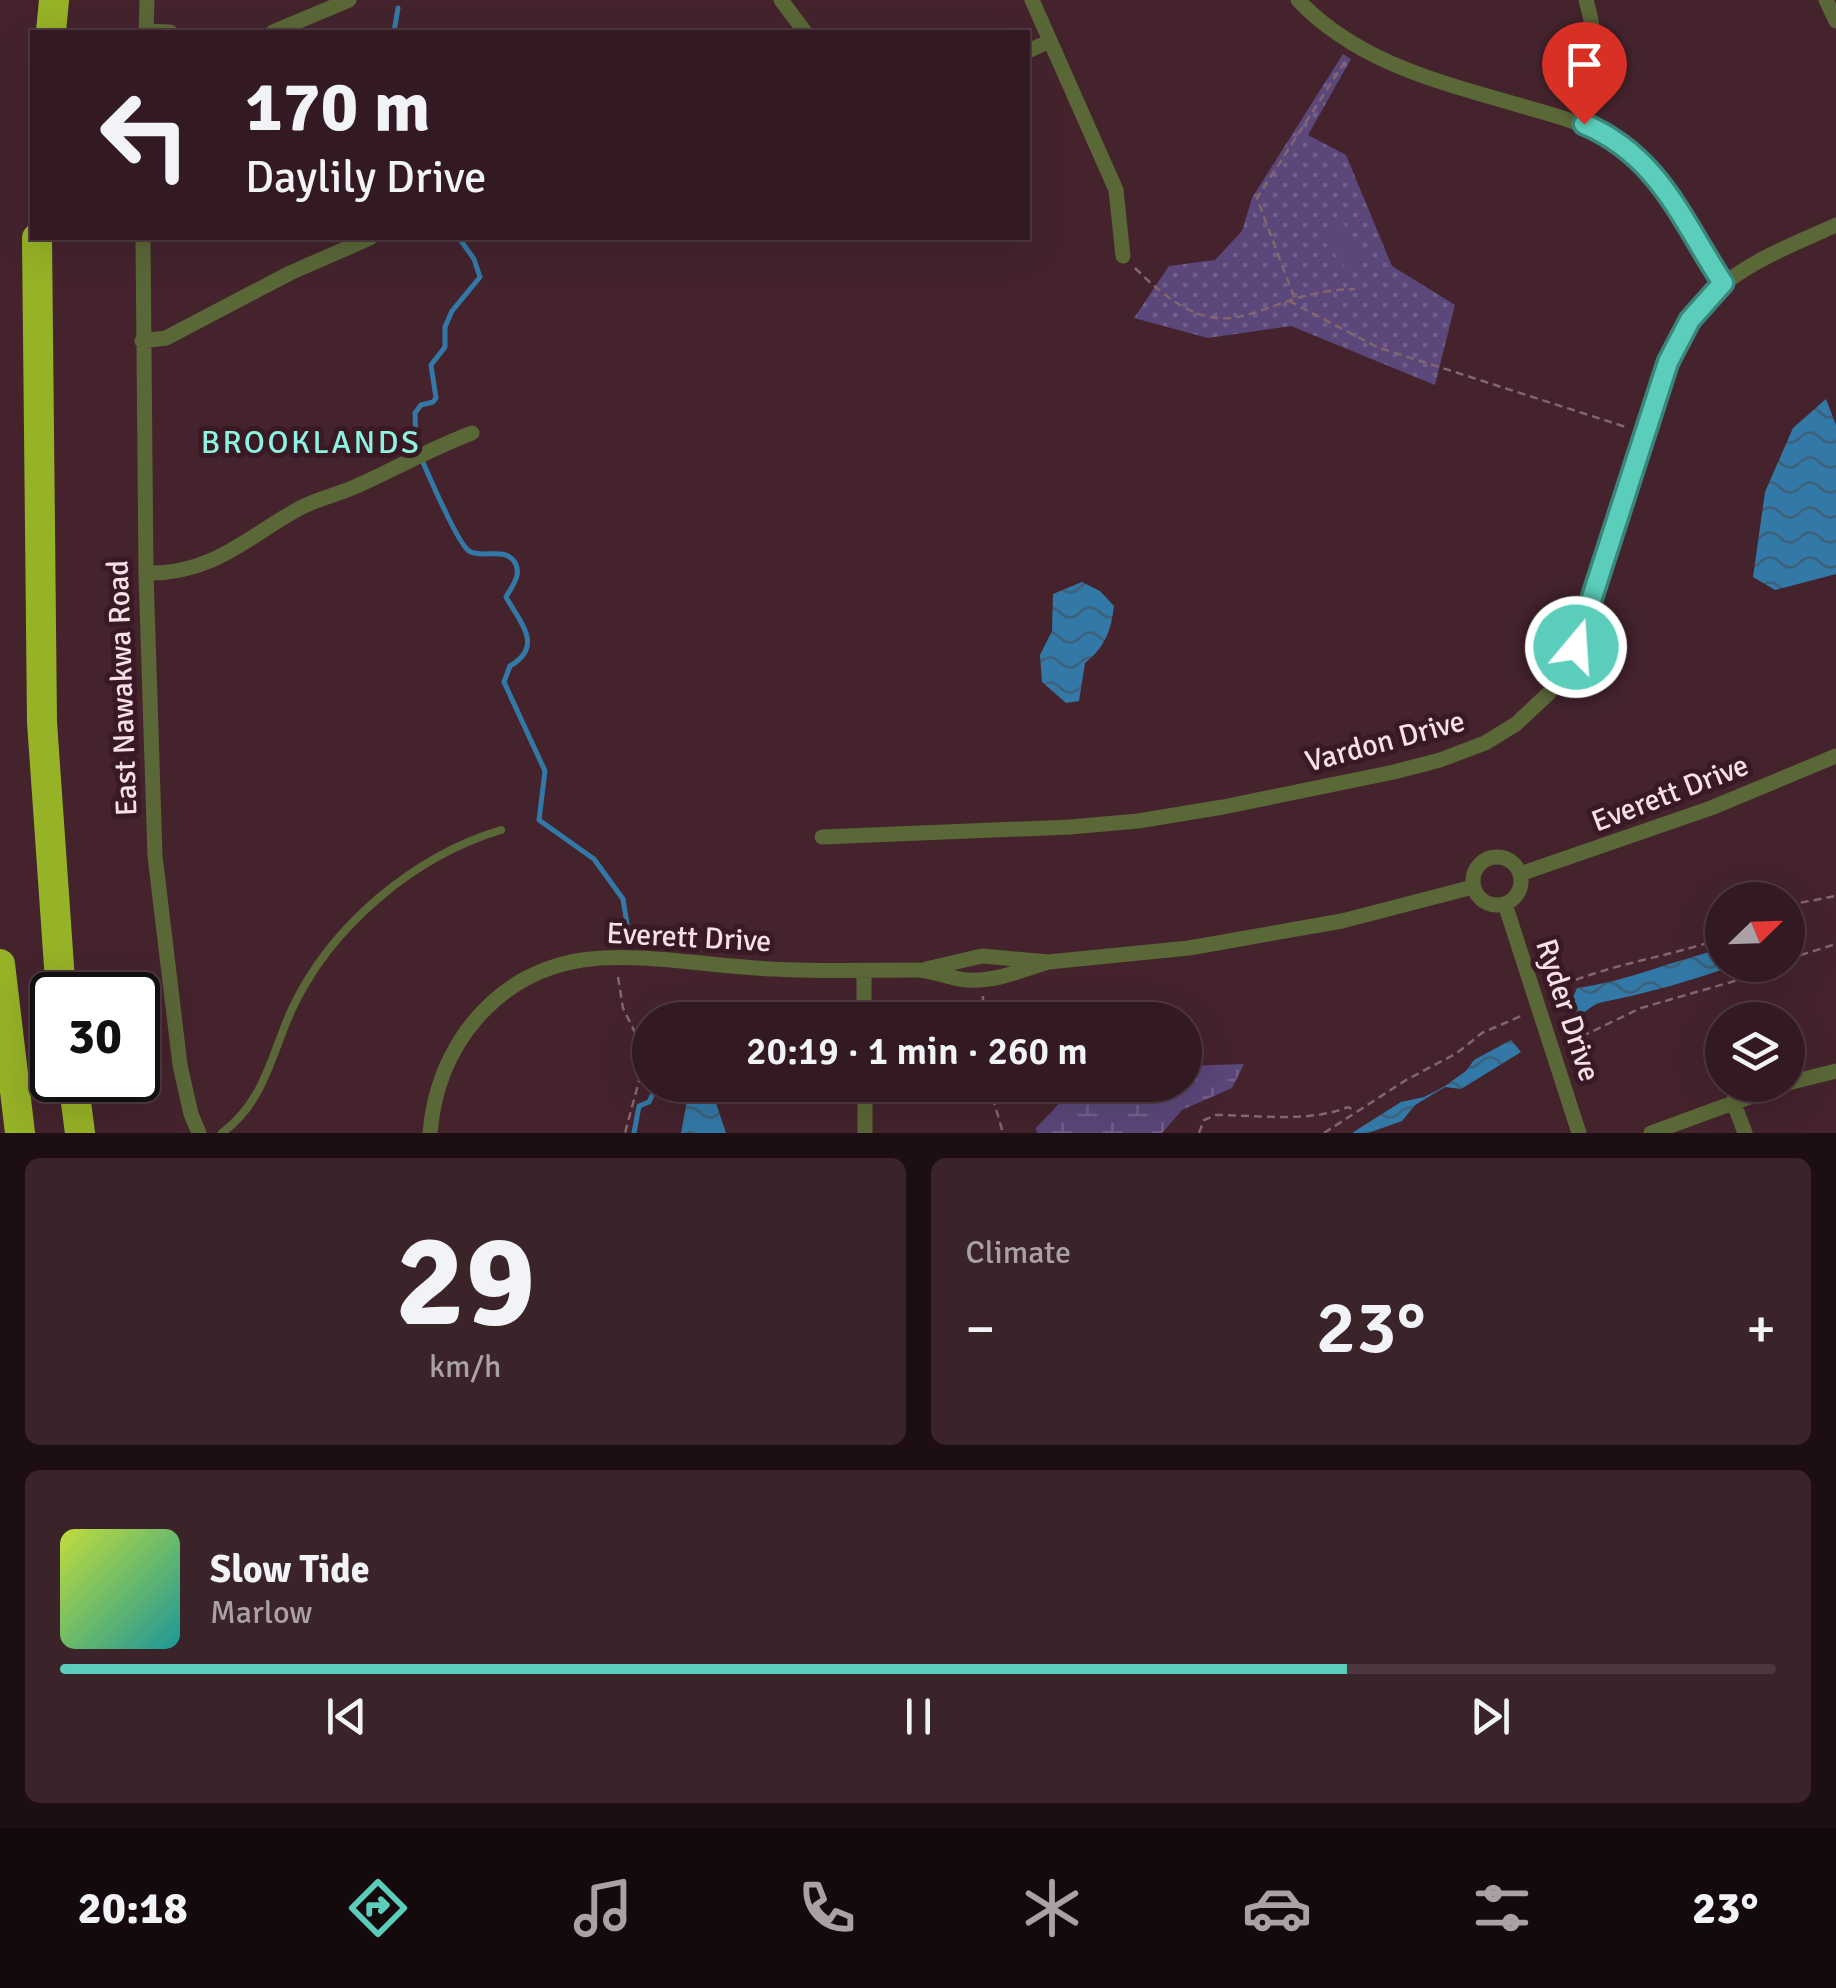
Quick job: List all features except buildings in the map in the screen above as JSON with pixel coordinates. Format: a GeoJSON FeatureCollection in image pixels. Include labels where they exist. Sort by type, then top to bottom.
{"type":"FeatureCollection","features":[{"type":"Feature","properties":{"kind":"highway"},"geometry":{"type":"LineString","coordinates":[[34,0],[35,30]]}},
{"type":"Feature","properties":{"kind":"highway"},"geometry":{"type":"LineString","coordinates":[[52,30],[54,0]]}},
{"type":"Feature","properties":{"kind":"highway"},"geometry":{"type":"LineString","coordinates":[[37,240],[42,722],[59,972]]}},
{"type":"Feature","properties":{"kind":"highway"},"geometry":{"type":"LineString","coordinates":[[0,964],[20,1133]]}},
{"type":"Feature","properties":{"kind":"highway"},"geometry":{"type":"LineString","coordinates":[[75,1102],[80,1133]]}},
{"type":"Feature","properties":{"kind":"street"},"geometry":{"type":"LineString","coordinates":[[146,30],[147,0]]}},
{"type":"Feature","properties":{"kind":"street"},"geometry":{"type":"LineString","coordinates":[[278,30],[349,0]]}},
{"type":"Feature","properties":{"kind":"street"},"geometry":{"type":"LineString","coordinates":[[781,0],[804,30]]}},
{"type":"Feature","properties":{"kind":"street"},"geometry":{"type":"LineString","coordinates":[[1032,0],[1116,190],[1123,256]]}},
{"type":"Feature","properties":{"kind":"street"},"geometry":{"type":"LineString","coordinates":[[1298,0],[1355,46],[1419,76],[1584,124],[1616,140],[1661,182],[1723,283]]}},
{"type":"Feature","properties":{"kind":"street"},"geometry":{"type":"LineString","coordinates":[[1584,124],[1596,68],[1594,32],[1586,0]]}},
{"type":"Feature","properties":{"kind":"street"},"geometry":{"type":"LineString","coordinates":[[1826,0],[1836,21]]}},
{"type":"Feature","properties":{"kind":"street"},"geometry":{"type":"LineString","coordinates":[[1030,51],[1050,42]]}},
{"type":"Feature","properties":{"kind":"street","name":"Vardon Drive"},"geometry":{"type":"LineString","coordinates":[[822,837],[1138,821],[1394,772],[1486,742],[1531,711],[1562,674],[1576,647],[1682,331],[1723,283],[1761,260],[1836,225]]}},
{"type":"Feature","properties":{"kind":"street","name":"East Nawakwa Road"},"geometry":{"type":"LineString","coordinates":[[143,240],[150,749],[159,906],[182,1078],[199,1133]]}},
{"type":"Feature","properties":{"kind":"street"},"geometry":{"type":"LineString","coordinates":[[142,342],[166,338],[290,273],[365,240]]}},
{"type":"Feature","properties":{"kind":"street"},"geometry":{"type":"LineString","coordinates":[[146,573],[181,572],[216,559],[314,501],[356,487],[472,434]]}},
{"type":"Feature","properties":{"kind":"street","name":"Everett Drive"},"geometry":{"type":"LineString","coordinates":[[1520,874],[1684,819],[1836,756]]}},
{"type":"Feature","properties":{"kind":"street"},"geometry":{"type":"LineString","coordinates":[[1488,859],[1510,860],[1520,874],[1516,895],[1504,904],[1481,900],[1473,887],[1475,871],[1488,859]]}},
{"type":"Feature","properties":{"kind":"street","name":"Everett Drive"},"geometry":{"type":"LineString","coordinates":[[922,970],[967,980],[982,979],[1048,962],[1238,940],[1342,920],[1473,887]]}},
{"type":"Feature","properties":{"kind":"street","name":"Ryder Drive"},"geometry":{"type":"LineString","coordinates":[[1504,904],[1579,1133]]}},
{"type":"Feature","properties":{"kind":"street","name":"Everett Drive"},"geometry":{"type":"LineString","coordinates":[[430,1133],[443,1068],[464,1032],[512,986],[555,967],[581,960],[616,958],[864,971],[922,970],[982,956],[1048,962]]}},
{"type":"Feature","properties":{"kind":"street"},"geometry":{"type":"LineString","coordinates":[[864,971],[864,1002]]}},
{"type":"Feature","properties":{"kind":"street"},"geometry":{"type":"LineString","coordinates":[[1805,1079],[1836,1070]]}},
{"type":"Feature","properties":{"kind":"street"},"geometry":{"type":"LineString","coordinates":[[865,1102],[865,1133]]}},
{"type":"Feature","properties":{"kind":"street"},"geometry":{"type":"LineString","coordinates":[[1651,1133],[1730,1102]]}},
{"type":"Feature","properties":{"kind":"street"},"geometry":{"type":"LineString","coordinates":[[1733,1102],[1745,1133]]}},
{"type":"Feature","properties":{"kind":"street"},"geometry":{"type":"LineString","coordinates":[[1579,1133],[1593,1133]]}},
{"type":"Feature","properties":{"kind":"lane"},"geometry":{"type":"LineString","coordinates":[[222,1133],[248,1110],[258,1095],[294,1006],[327,954],[362,913],[453,847],[501,830]]}},
{"type":"Feature","properties":{"kind":"path"},"geometry":{"type":"LineString","coordinates":[[1294,297],[1257,198],[1355,46]]}},
{"type":"Feature","properties":{"kind":"path"},"geometry":{"type":"LineString","coordinates":[[1123,256],[1170,300],[1197,316],[1220,320],[1241,318],[1294,297],[1355,289]]}},
{"type":"Feature","properties":{"kind":"path"},"geometry":{"type":"LineString","coordinates":[[1289,302],[1377,348],[1645,433]]}},
{"type":"Feature","properties":{"kind":"path"},"geometry":{"type":"LineString","coordinates":[[1805,902],[1836,896]]}},
{"type":"Feature","properties":{"kind":"path"},"geometry":{"type":"LineString","coordinates":[[1552,990],[1586,974],[1705,944]]}},
{"type":"Feature","properties":{"kind":"path"},"geometry":{"type":"LineString","coordinates":[[1805,953],[1836,944]]}},
{"type":"Feature","properties":{"kind":"path"},"geometry":{"type":"LineString","coordinates":[[618,977],[623,1008],[646,1054],[625,1133]]}},
{"type":"Feature","properties":{"kind":"path"},"geometry":{"type":"LineString","coordinates":[[982,979],[983,1002]]}},
{"type":"Feature","properties":{"kind":"path"},"geometry":{"type":"LineString","coordinates":[[1570,1042],[1641,1008],[1732,982]]}},
{"type":"Feature","properties":{"kind":"path"},"geometry":{"type":"LineString","coordinates":[[1324,1133],[1406,1080],[1457,1053],[1482,1033],[1521,1016]]}},
{"type":"Feature","properties":{"kind":"path"},"geometry":{"type":"LineString","coordinates":[[995,1102],[1004,1133]]}},
{"type":"Feature","properties":{"kind":"path"},"geometry":{"type":"LineString","coordinates":[[1198,1133],[1202,1122],[1210,1116],[1299,1115],[1348,1107],[1356,1112]]}},
{"type":"Feature","properties":{"kind":"green space"},"geometry":{"type":"Polygon","coordinates":[[[1343,54],[1351,59],[1308,135],[1346,155],[1392,266],[1455,305],[1435,385],[1291,326],[1208,338],[1134,318],[1169,266],[1215,260],[1242,231],[1252,198],[1343,54]]]}},
{"type":"Feature","properties":{"kind":"green space"},"geometry":{"type":"Polygon","coordinates":[[[1339,218],[1370,258],[1350,273],[1318,233],[1339,218]]]}},
{"type":"Feature","properties":{"kind":"green space"},"geometry":{"type":"Polygon","coordinates":[[[1244,1064],[1232,1088],[1202,1101],[1202,1065],[1244,1064]]]}},
{"type":"Feature","properties":{"kind":"green space"},"geometry":{"type":"Polygon","coordinates":[[[1061,1102],[1200,1102],[1182,1110],[1162,1133],[1037,1133],[1036,1128],[1061,1102]]]}},
{"type":"Feature","properties":{"kind":"water"},"geometry":{"type":"Polygon","coordinates":[[[1826,399],[1836,425],[1836,574],[1775,590],[1753,577],[1765,492],[1793,428],[1826,399]]]}},
{"type":"Feature","properties":{"kind":"water"},"geometry":{"type":"Polygon","coordinates":[[[1082,582],[1100,591],[1114,606],[1106,638],[1085,663],[1079,701],[1066,703],[1042,682],[1040,655],[1052,631],[1053,594],[1082,582]]]}},
{"type":"Feature","properties":{"kind":"water"},"geometry":{"type":"Polygon","coordinates":[[[1705,954],[1705,975],[1599,1003],[1575,1016],[1570,1005],[1577,988],[1705,954]]]}},
{"type":"Feature","properties":{"kind":"water"},"geometry":{"type":"Polygon","coordinates":[[[1511,1040],[1521,1052],[1461,1089],[1445,1087],[1415,1105],[1402,1121],[1368,1133],[1352,1133],[1401,1102],[1424,1097],[1445,1086],[1474,1060],[1511,1040]]]}},
{"type":"Feature","properties":{"kind":"water"},"geometry":{"type":"Polygon","coordinates":[[[687,1102],[716,1102],[726,1133],[681,1133],[687,1102]]]}},
{"type":"Feature","properties":{"kind":"waterway"},"geometry":{"type":"LineString","coordinates":[[394,30],[398,8]]}},
{"type":"Feature","properties":{"kind":"waterway"},"geometry":{"type":"LineString","coordinates":[[416,446],[415,413],[421,405],[436,398],[431,365],[445,347],[445,327],[452,311],[480,277],[474,259],[460,240]]}},
{"type":"Feature","properties":{"kind":"waterway"},"geometry":{"type":"LineString","coordinates":[[422,460],[464,546],[475,553],[504,555],[514,561],[516,580],[506,597],[528,642],[526,650],[510,666],[504,682],[545,771],[539,820],[594,859],[623,899],[628,930]]}},
{"type":"Feature","properties":{"kind":"waterway"},"geometry":{"type":"LineString","coordinates":[[634,1133],[639,1106],[649,1102]]}},
{"type":"Feature","properties":{"kind":"district","name":"BROOKLANDS"},"geometry":{"type":"Point","coordinates":[311,442]}},
{"type":"Feature","properties":{"kind":"route"},"geometry":{"type":"LineString","coordinates":[[1576,647],[1668,362],[1698,308],[1723,283],[1661,182],[1616,140],[1584,124]]}}]}
